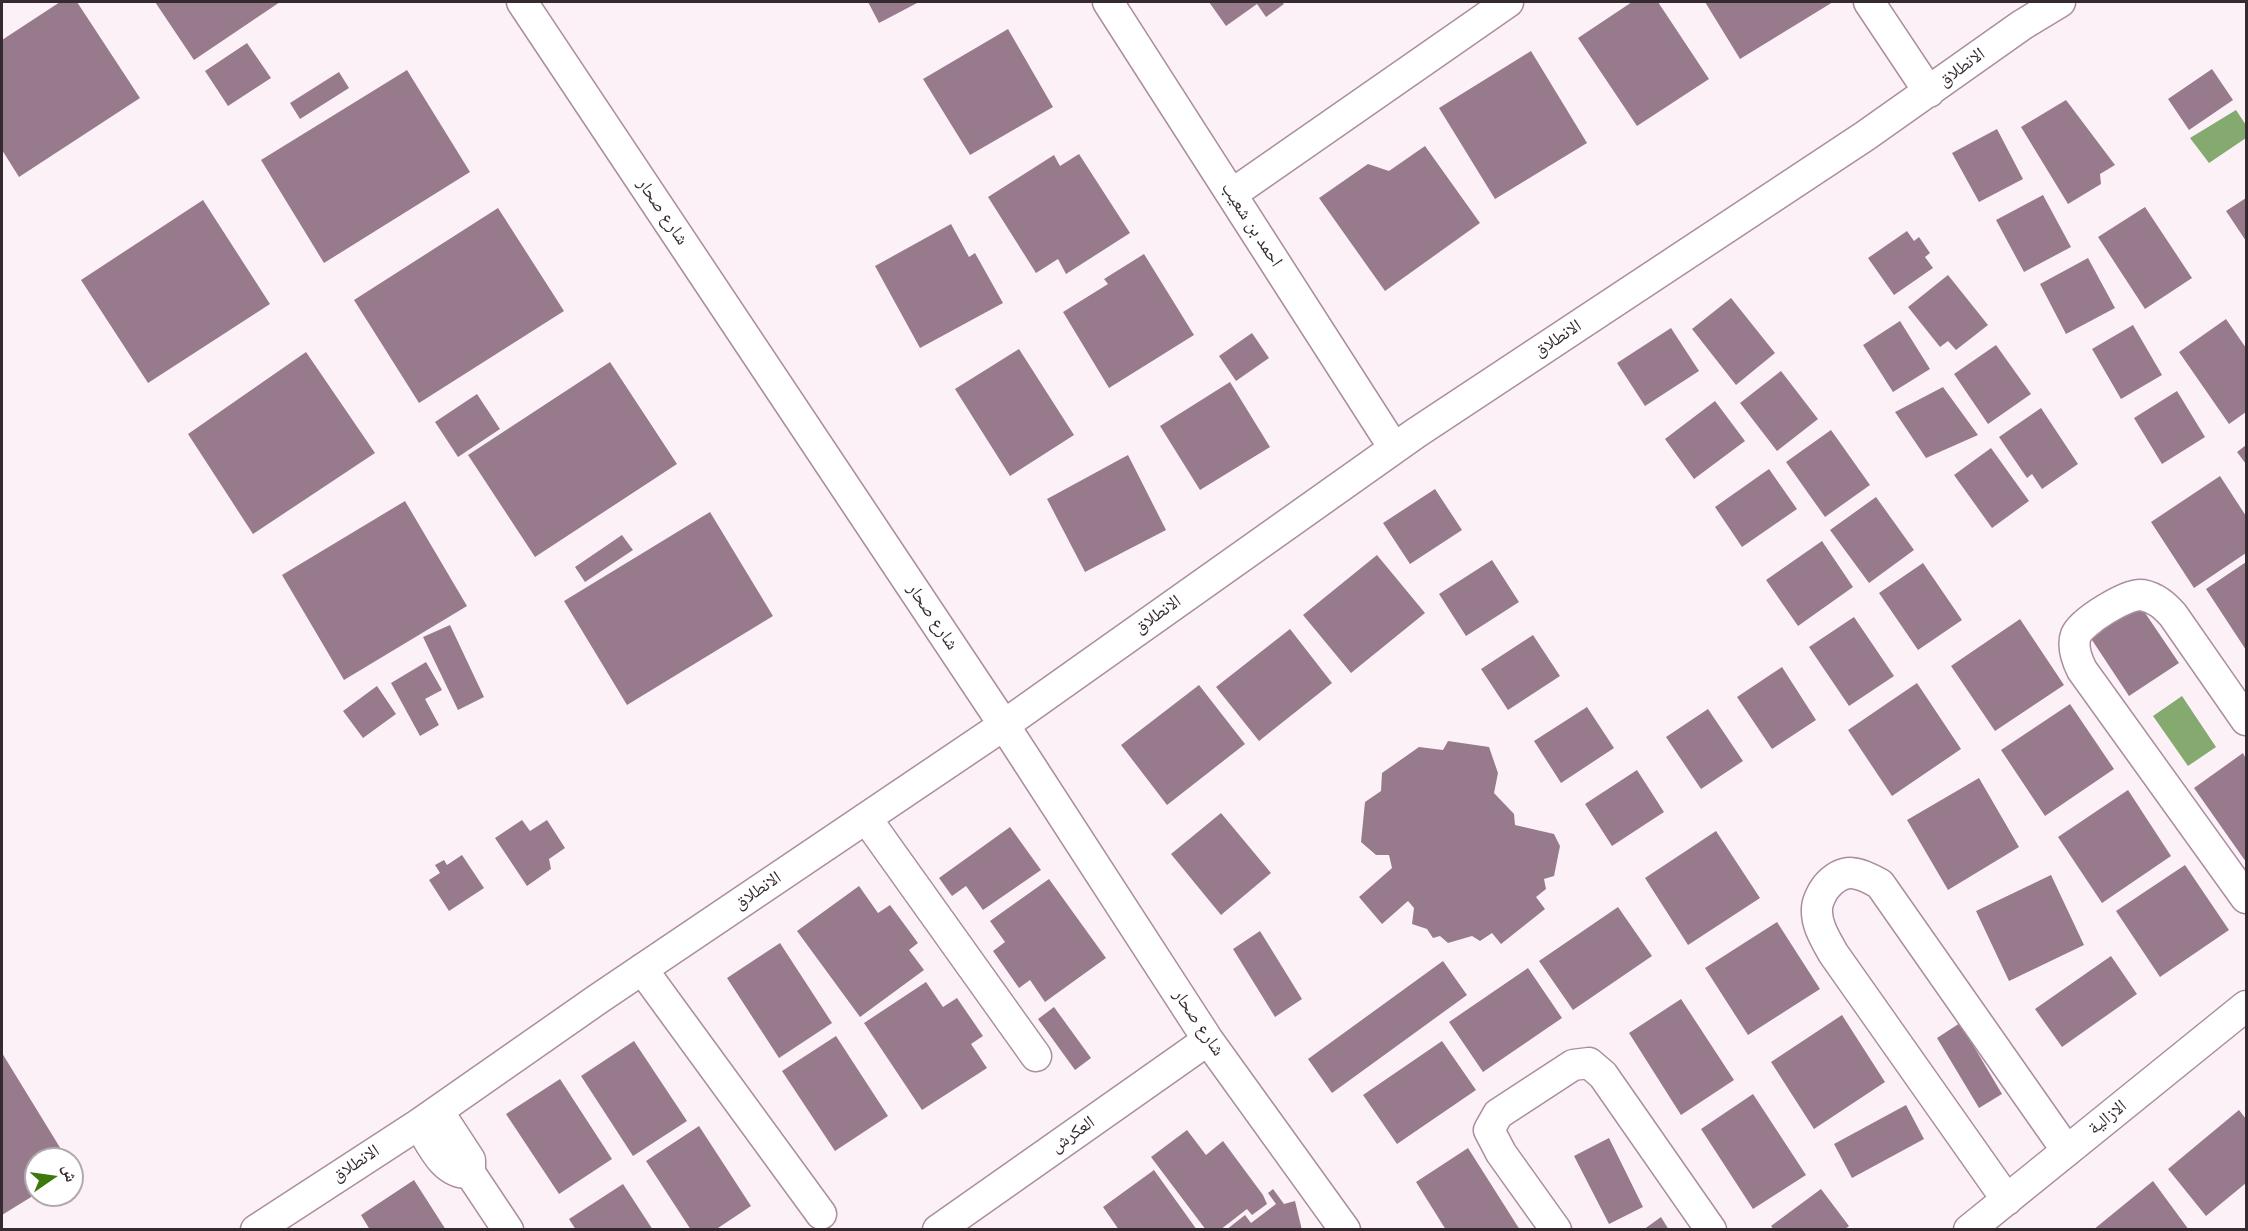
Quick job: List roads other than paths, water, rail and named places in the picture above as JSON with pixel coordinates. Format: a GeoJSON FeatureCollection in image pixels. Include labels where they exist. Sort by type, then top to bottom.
{"type":"FeatureCollection","features":[{"type":"Feature","properties":{"kind":"street","name":"شارع صحار"},"geometry":{"type":"LineString","coordinates":[[522,2],[1004,725],[1208,1040],[1346,1230]]}},
{"type":"Feature","properties":{"kind":"street","name":"احمد بن شعيب"},"geometry":{"type":"LineString","coordinates":[[1108,2],[1394,448]]}},
{"type":"Feature","properties":{"kind":"street"},"geometry":{"type":"LineString","coordinates":[[1232,194],[1508,2]]}},
{"type":"Feature","properties":{"kind":"street"},"geometry":{"type":"LineString","coordinates":[[1869,2],[1929,92]]}},
{"type":"Feature","properties":{"kind":"street","name":"الانطلاق"},"geometry":{"type":"LineString","coordinates":[[256,1230],[429,1117],[642,969],[1004,725],[1394,448],[1929,92],[2022,25],[2060,2]]}},
{"type":"Feature","properties":{"kind":"street"},"geometry":{"type":"LineString","coordinates":[[2247,720],[2173,615],[2159,601],[2140,595],[2125,598],[2082,627],[2076,636],[2077,660],[2082,670],[2247,898]]}},
{"type":"Feature","properties":{"kind":"street"},"geometry":{"type":"LineString","coordinates":[[866,818],[1036,1056]]}},
{"type":"Feature","properties":{"kind":"street"},"geometry":{"type":"LineString","coordinates":[[2007,1200],[1833,953],[1821,931],[1816,908],[1823,890],[1836,876],[1850,873],[1864,875],[1880,884],[2067,1151]]}},
{"type":"Feature","properties":{"kind":"street"},"geometry":{"type":"LineString","coordinates":[[642,969],[821,1214]]}},
{"type":"Feature","properties":{"kind":"street","name":"الازالية"},"geometry":{"type":"LineString","coordinates":[[1969,1230],[2247,1006]]}},
{"type":"Feature","properties":{"kind":"street","name":"العكرش"},"geometry":{"type":"LineString","coordinates":[[938,1230],[1208,1040]]}},
{"type":"Feature","properties":{"kind":"street"},"geometry":{"type":"LineString","coordinates":[[1556,1230],[1501,1153],[1489,1130],[1498,1114],[1573,1065],[1589,1063],[1603,1075],[1711,1230]]}},
{"type":"Feature","properties":{"kind":"street"},"geometry":{"type":"LineString","coordinates":[[429,1117],[449,1168],[456,1172],[470,1173],[508,1230]]}}]}
